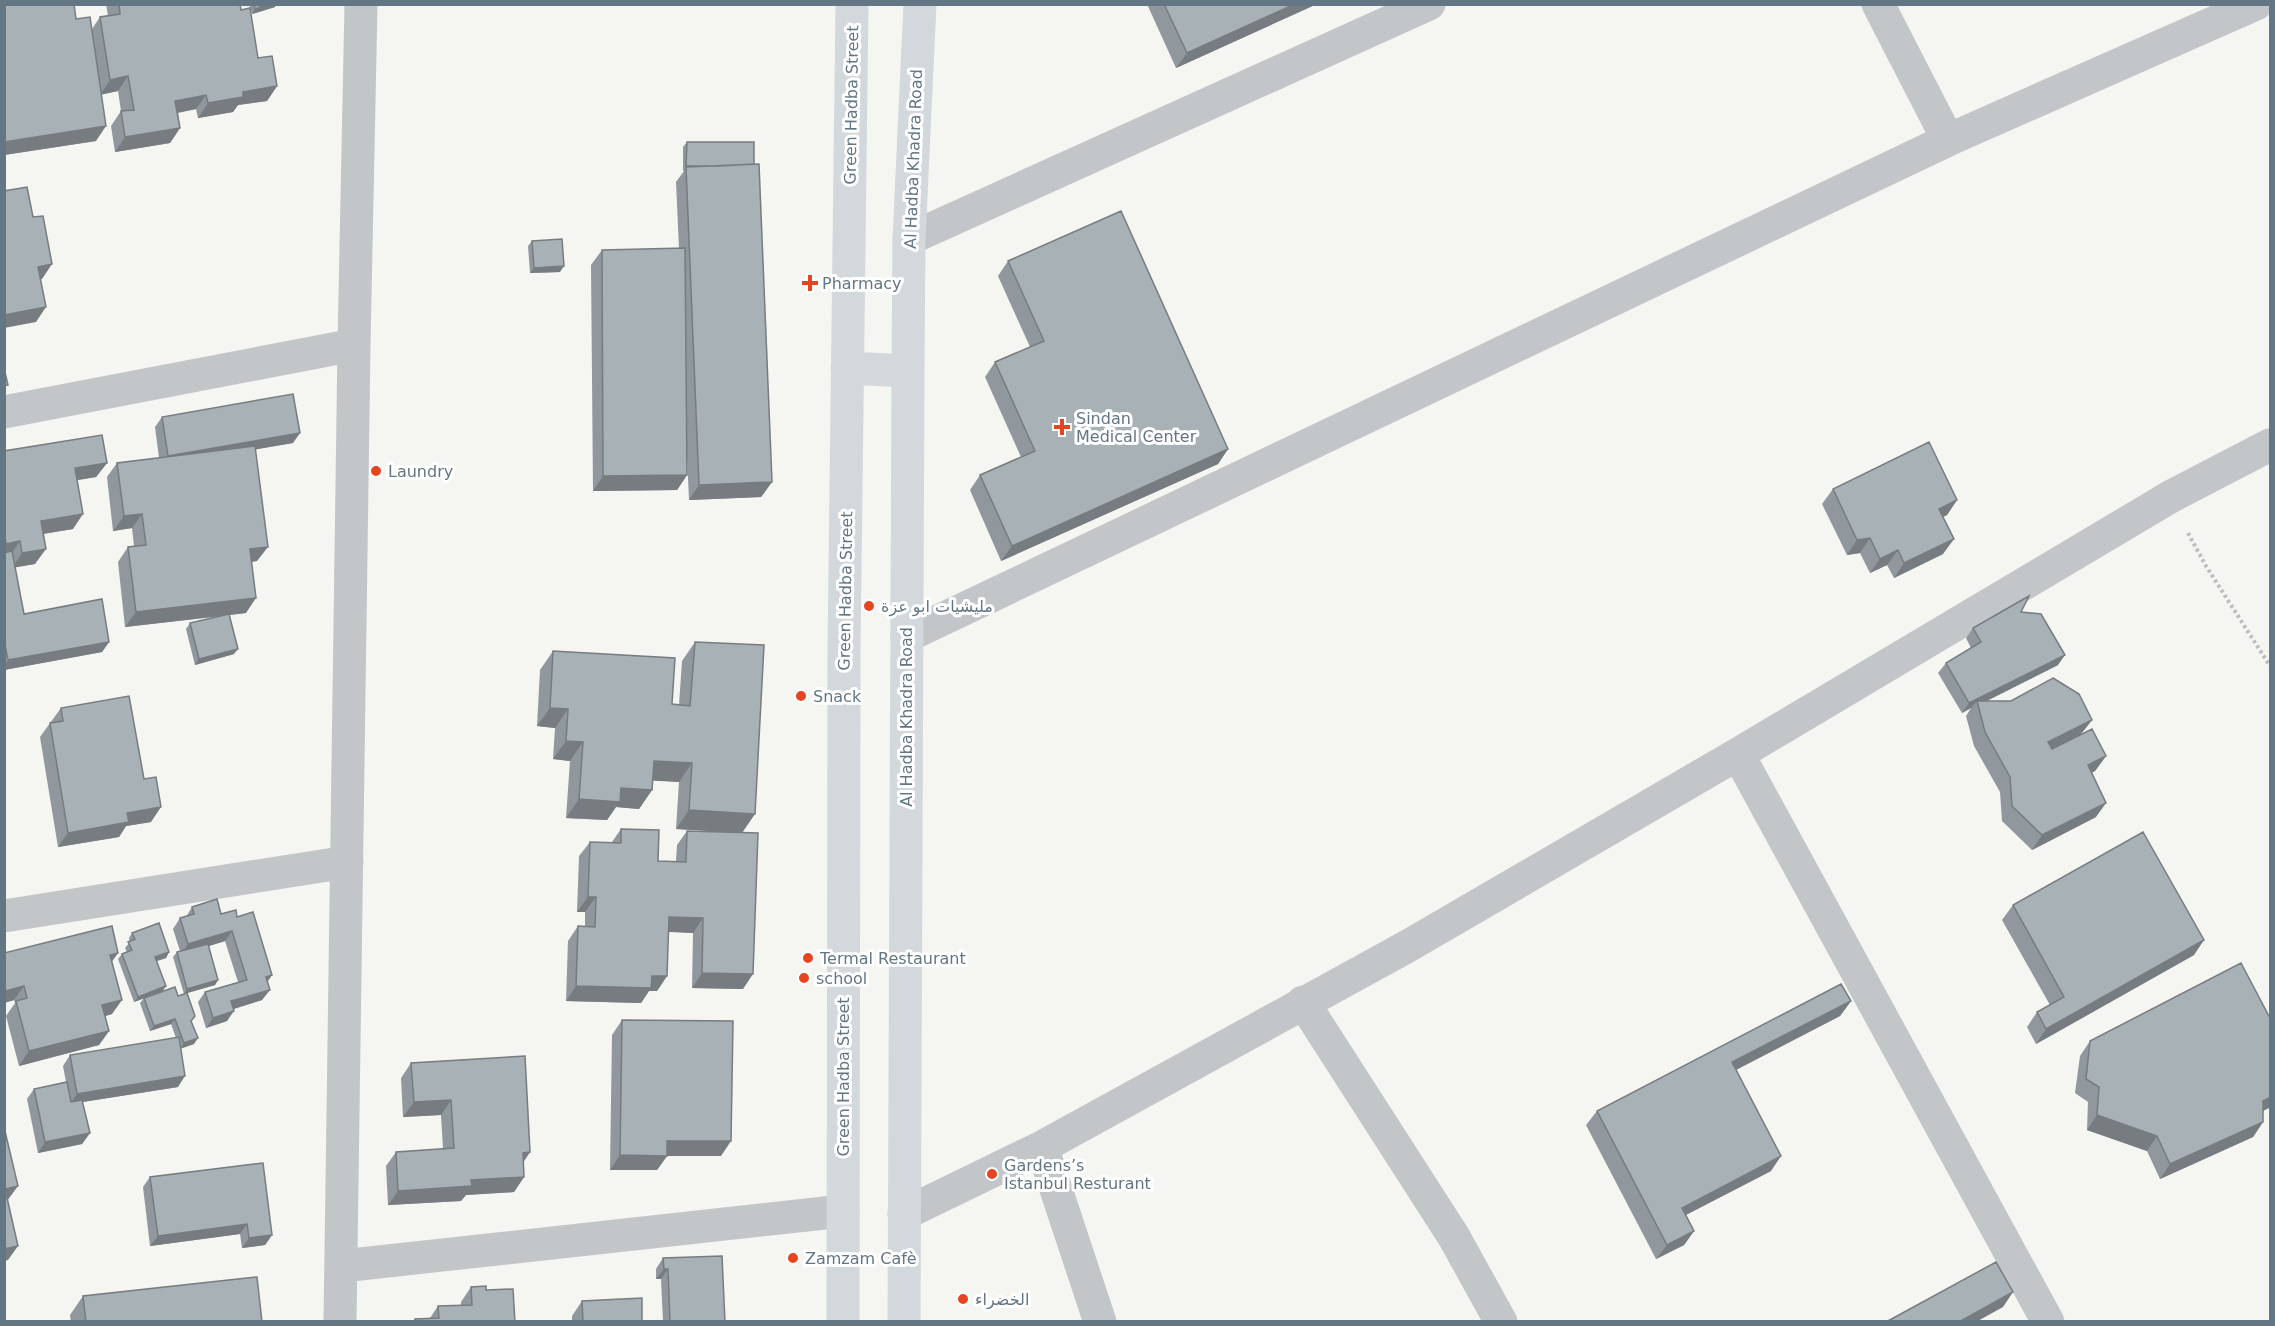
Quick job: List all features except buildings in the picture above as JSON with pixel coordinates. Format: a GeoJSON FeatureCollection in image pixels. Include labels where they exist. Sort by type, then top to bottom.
{"type":"FeatureCollection","features":[{"type":"Feature","properties":{"kind":"main road","name":"Green Hadba Street"},"geometry":{"type":"LineString","coordinates":[[843,1322],[844,674],[852,4]]}},
{"type":"Feature","properties":{"kind":"main road","name":"Al Hadba Khadra Road"},"geometry":{"type":"LineString","coordinates":[[904,1322],[909,238],[920,4]]}},
{"type":"Feature","properties":{"kind":"main road"},"geometry":{"type":"LineString","coordinates":[[848,368],[908,371]]}},
{"type":"Feature","properties":{"kind":"street"},"geometry":{"type":"LineString","coordinates":[[340,1322],[354,345],[362,4]]}},
{"type":"Feature","properties":{"kind":"street"},"geometry":{"type":"LineString","coordinates":[[909,238],[1429,4]]}},
{"type":"Feature","properties":{"kind":"street"},"geometry":{"type":"LineString","coordinates":[[1878,4],[1948,140]]}},
{"type":"Feature","properties":{"kind":"street"},"geometry":{"type":"LineString","coordinates":[[907,636],[1948,140],[2256,4]]}},
{"type":"Feature","properties":{"kind":"street"},"geometry":{"type":"LineString","coordinates":[[4,412],[354,345]]}},
{"type":"Feature","properties":{"kind":"street"},"geometry":{"type":"LineString","coordinates":[[904,1214],[1042,1147],[1408,946],[1738,754],[2170,497],[2271,445]]}},
{"type":"Feature","properties":{"kind":"street"},"geometry":{"type":"LineString","coordinates":[[1738,754],[2048,1322]]}},
{"type":"Feature","properties":{"kind":"street"},"geometry":{"type":"LineString","coordinates":[[4,915],[347,862]]}},
{"type":"Feature","properties":{"kind":"street"},"geometry":{"type":"LineString","coordinates":[[1303,1002],[1454,1237],[1501,1322]]}},
{"type":"Feature","properties":{"kind":"street"},"geometry":{"type":"LineString","coordinates":[[1042,1147],[1101,1322]]}},
{"type":"Feature","properties":{"kind":"street"},"geometry":{"type":"LineString","coordinates":[[342,1266],[843,1211]]}},
{"type":"Feature","properties":{"kind":"path"},"geometry":{"type":"LineString","coordinates":[[2170,497],[2206,566],[2271,666]]}},
{"type":"Feature","properties":{"kind":"place","name":"Pharmacy"},"geometry":{"type":"Point","coordinates":[810,283]}},
{"type":"Feature","properties":{"kind":"place","name":"Sindan Medical Center"},"geometry":{"type":"Point","coordinates":[1062,427]}},
{"type":"Feature","properties":{"kind":"place","name":"Laundry"},"geometry":{"type":"Point","coordinates":[376,471]}},
{"type":"Feature","properties":{"kind":"place","name":"مليشيات ابو عزة"},"geometry":{"type":"Point","coordinates":[869,606]}},
{"type":"Feature","properties":{"kind":"place","name":"Snack"},"geometry":{"type":"Point","coordinates":[801,696]}},
{"type":"Feature","properties":{"kind":"place","name":"Termal Restaurant"},"geometry":{"type":"Point","coordinates":[808,958]}},
{"type":"Feature","properties":{"kind":"place","name":"school"},"geometry":{"type":"Point","coordinates":[804,978]}},
{"type":"Feature","properties":{"kind":"place","name":"Gardens’s Istanbul Resturant"},"geometry":{"type":"Point","coordinates":[992,1174]}},
{"type":"Feature","properties":{"kind":"place","name":"Zamzam Cafè"},"geometry":{"type":"Point","coordinates":[793,1258]}},
{"type":"Feature","properties":{"kind":"place","name":"الخضراء"},"geometry":{"type":"Point","coordinates":[963,1299]}}]}
